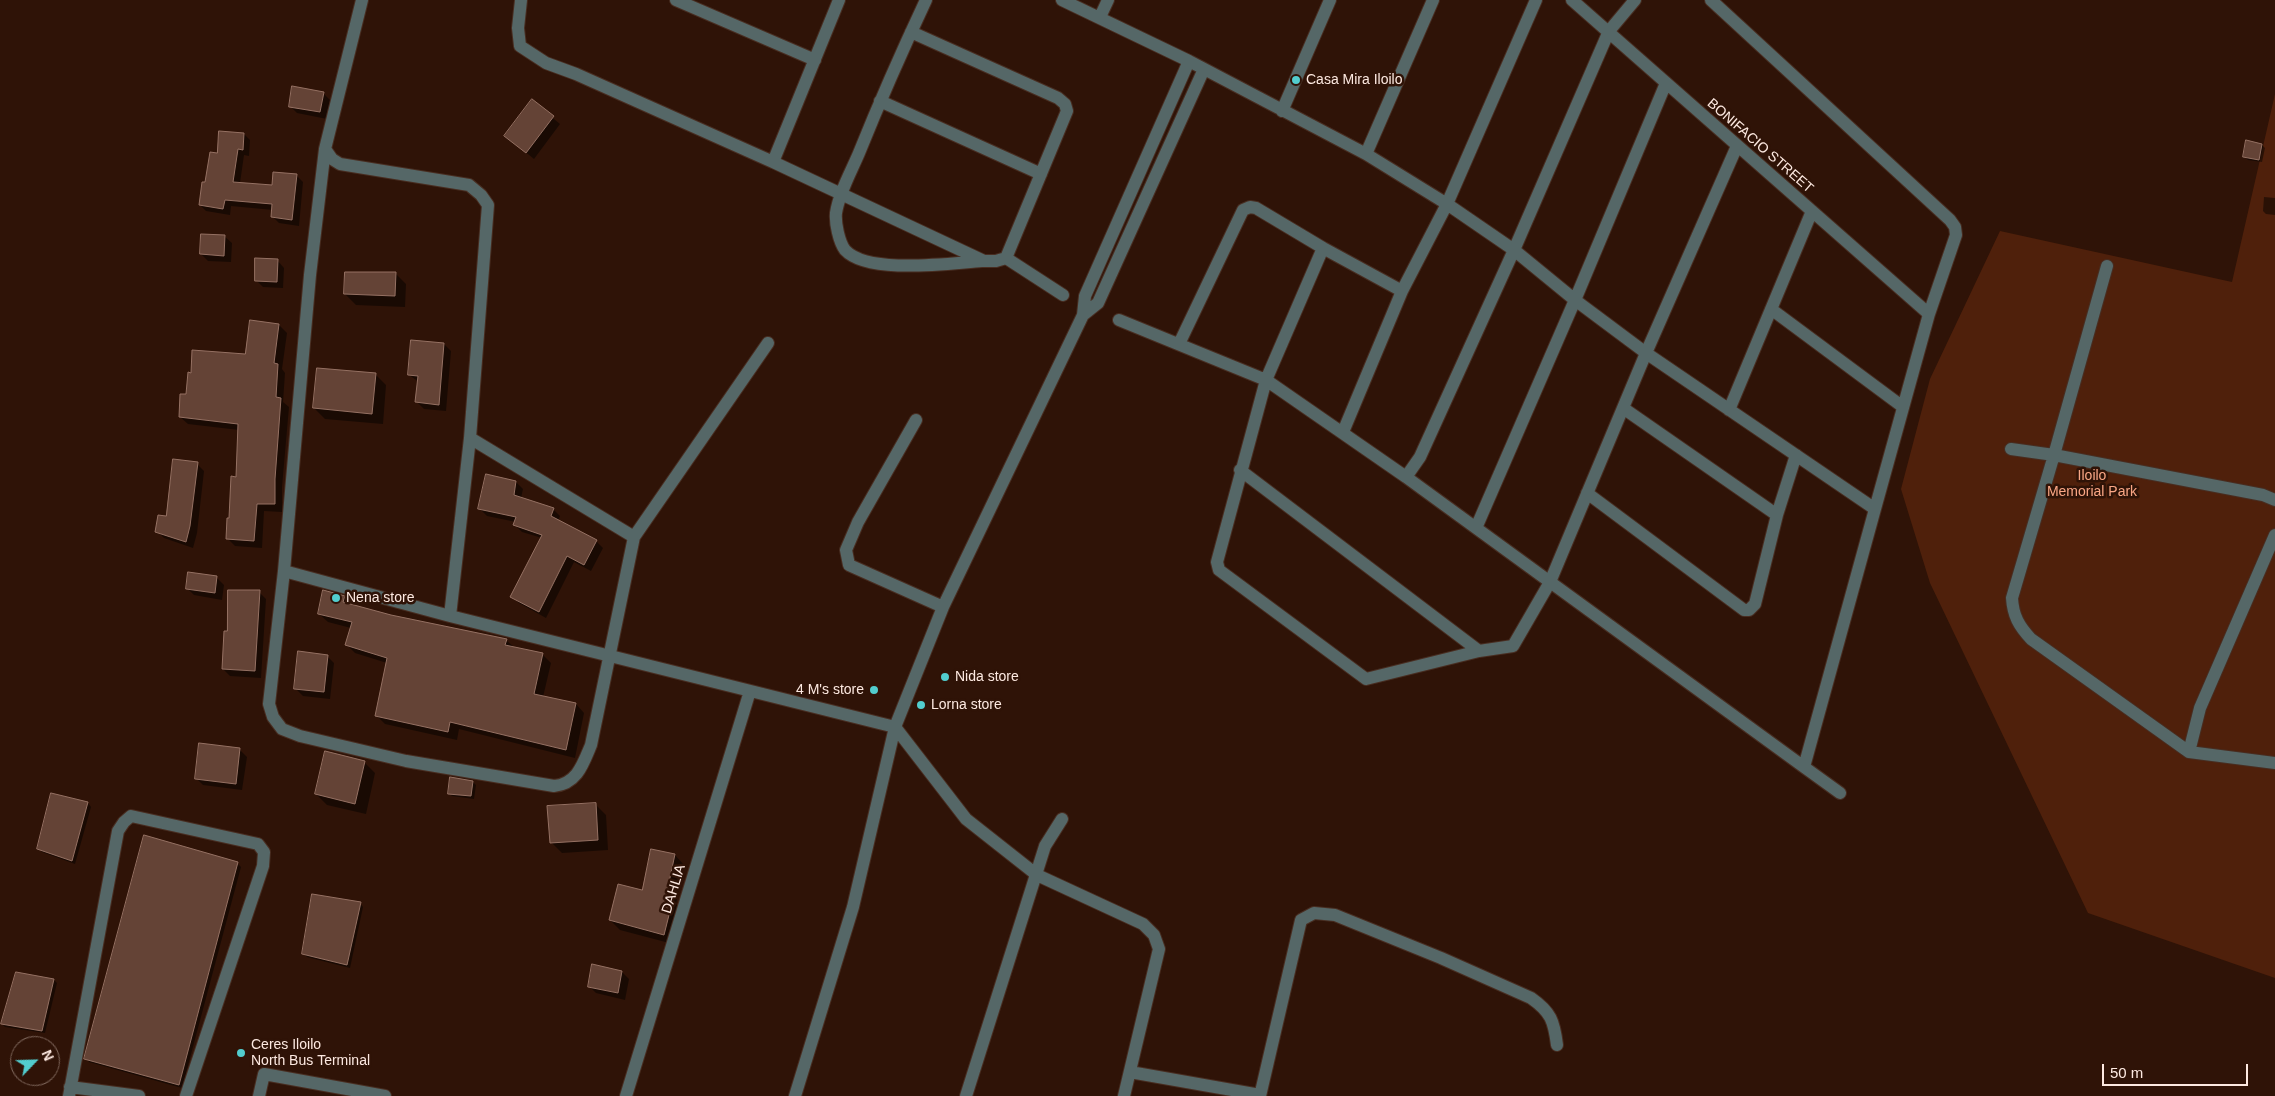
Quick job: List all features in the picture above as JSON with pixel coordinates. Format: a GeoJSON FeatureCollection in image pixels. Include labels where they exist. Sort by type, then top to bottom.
{"type":"FeatureCollection","features":[{"type":"Feature","properties":{"kind":"street"},"geometry":{"type":"LineString","coordinates":[[362,0],[325,149],[310,275],[284,570],[269,704],[272,717],[282,729],[325,743],[406,761],[554,786],[565,785],[573,780],[583,766],[591,745],[634,537],[768,343]]}},
{"type":"Feature","properties":{"kind":"street"},"geometry":{"type":"LineString","coordinates":[[521,0],[518,28],[520,46],[546,63],[576,74],[772,162],[984,261]]}},
{"type":"Feature","properties":{"kind":"street"},"geometry":{"type":"LineString","coordinates":[[676,0],[815,60]]}},
{"type":"Feature","properties":{"kind":"street"},"geometry":{"type":"LineString","coordinates":[[772,162],[839,0]]}},
{"type":"Feature","properties":{"kind":"street"},"geometry":{"type":"LineString","coordinates":[[926,0],[880,101],[842,194],[836,214],[838,233],[845,249],[854,256],[897,267],[996,261],[1006,258],[1063,295]]}},
{"type":"Feature","properties":{"kind":"street"},"geometry":{"type":"LineString","coordinates":[[1062,0],[1204,69],[1366,154],[1447,204],[1514,250],[1575,300],[1646,353],[1875,509]]}},
{"type":"Feature","properties":{"kind":"street"},"geometry":{"type":"LineString","coordinates":[[1100,17],[1108,0]]}},
{"type":"Feature","properties":{"kind":"street"},"geometry":{"type":"LineString","coordinates":[[1282,111],[1330,0]]}},
{"type":"Feature","properties":{"kind":"street"},"geometry":{"type":"LineString","coordinates":[[1366,154],[1433,0]]}},
{"type":"Feature","properties":{"kind":"street"},"geometry":{"type":"LineString","coordinates":[[1343,432],[1402,291],[1447,204],[1536,0]]}},
{"type":"Feature","properties":{"kind":"street","name":"BONIFACIO STREET"},"geometry":{"type":"LineString","coordinates":[[1572,0],[1929,314]]}},
{"type":"Feature","properties":{"kind":"street"},"geometry":{"type":"LineString","coordinates":[[1406,477],[1420,456],[1514,250],[1609,31],[1635,0]]}},
{"type":"Feature","properties":{"kind":"street"},"geometry":{"type":"LineString","coordinates":[[1711,0],[1950,220],[1955,227],[1956,235],[1929,314],[1804,767]]}},
{"type":"Feature","properties":{"kind":"street"},"geometry":{"type":"LineString","coordinates":[[911,32],[1058,98],[1065,104],[1067,111],[1006,258]]}},
{"type":"Feature","properties":{"kind":"street"},"geometry":{"type":"LineString","coordinates":[[795,1096],[853,906],[895,727],[943,607],[1083,315],[1085,296],[1089,286],[1188,61]]}},
{"type":"Feature","properties":{"kind":"street"},"geometry":{"type":"LineString","coordinates":[[1083,315],[1098,303],[1204,69]]}},
{"type":"Feature","properties":{"kind":"street"},"geometry":{"type":"LineString","coordinates":[[1476,528],[1575,300],[1666,83]]}},
{"type":"Feature","properties":{"kind":"street"},"geometry":{"type":"LineString","coordinates":[[880,101],[1041,174]]}},
{"type":"Feature","properties":{"kind":"street"},"geometry":{"type":"LineString","coordinates":[[1322,248],[1266,380],[1240,470],[1217,562],[1219,570],[1225,576],[1366,679],[1479,651],[1513,646],[1550,582],[1646,353],[1737,146]]}},
{"type":"Feature","properties":{"kind":"street"},"geometry":{"type":"LineString","coordinates":[[325,149],[332,159],[340,164],[469,185],[481,195],[488,205],[470,438],[450,616]]}},
{"type":"Feature","properties":{"kind":"street"},"geometry":{"type":"LineString","coordinates":[[1146,158],[1161,165]]}},
{"type":"Feature","properties":{"kind":"street"},"geometry":{"type":"LineString","coordinates":[[1179,344],[1243,210],[1250,207],[1256,208],[1322,248],[1402,291]]}},
{"type":"Feature","properties":{"kind":"street"},"geometry":{"type":"LineString","coordinates":[[1729,410],[1812,211]]}},
{"type":"Feature","properties":{"kind":"street"},"geometry":{"type":"LineString","coordinates":[[2107,266],[2012,598],[2013,612],[2019,626],[2031,639],[2189,752],[2275,763]]}},
{"type":"Feature","properties":{"kind":"street"},"geometry":{"type":"LineString","coordinates":[[1089,286],[1102,293]]}},
{"type":"Feature","properties":{"kind":"street"},"geometry":{"type":"LineString","coordinates":[[1771,309],[1903,407]]}},
{"type":"Feature","properties":{"kind":"street"},"geometry":{"type":"LineString","coordinates":[[1119,320],[1266,380],[1406,477],[1840,793]]}},
{"type":"Feature","properties":{"kind":"street"},"geometry":{"type":"LineString","coordinates":[[1623,408],[1777,515]]}},
{"type":"Feature","properties":{"kind":"street"},"geometry":{"type":"LineString","coordinates":[[916,420],[858,522],[846,550],[849,565],[943,607]]}},
{"type":"Feature","properties":{"kind":"street"},"geometry":{"type":"LineString","coordinates":[[470,438],[634,537]]}},
{"type":"Feature","properties":{"kind":"street"},"geometry":{"type":"LineString","coordinates":[[2011,449],[2054,455],[2263,495],[2275,500]]}},
{"type":"Feature","properties":{"kind":"street"},"geometry":{"type":"LineString","coordinates":[[1587,493],[1744,610],[1748,610],[1754,604],[1777,515],[1796,455]]}},
{"type":"Feature","properties":{"kind":"street"},"geometry":{"type":"LineString","coordinates":[[1240,470],[1479,651]]}},
{"type":"Feature","properties":{"kind":"street"},"geometry":{"type":"LineString","coordinates":[[2189,752],[2200,708],[2275,535]]}},
{"type":"Feature","properties":{"kind":"street"},"geometry":{"type":"LineString","coordinates":[[284,570],[450,616],[895,727],[966,819],[1037,875],[1143,924],[1154,935],[1159,950],[1124,1096]]}},
{"type":"Feature","properties":{"kind":"street","name":"DAHLIA"},"geometry":{"type":"LineString","coordinates":[[626,1096],[750,691]]}},
{"type":"Feature","properties":{"kind":"street"},"geometry":{"type":"LineString","coordinates":[[139,1096],[70,1092],[118,830],[131,816],[258,844],[264,852],[263,866],[186,1096]]}},
{"type":"Feature","properties":{"kind":"street"},"geometry":{"type":"LineString","coordinates":[[966,1096],[1045,846],[1062,819]]}},
{"type":"Feature","properties":{"kind":"street"},"geometry":{"type":"LineString","coordinates":[[1130,1072],[1260,1095],[1300,920],[1314,913],[1335,915],[1441,958],[1531,998],[1544,1007],[1554,1022],[1557,1045]]}},
{"type":"Feature","properties":{"kind":"street"},"geometry":{"type":"LineString","coordinates":[[260,1096],[264,1074],[385,1096]]}},
{"type":"Feature","properties":{"kind":"green space","name":"Iloilo Memorial Park"},"geometry":{"type":"Polygon","coordinates":[[[2275,94],[2275,978],[2088,913],[1930,583],[1901,489],[1930,379],[2000,231],[2232,282],[2275,94]]]}},
{"type":"Feature","properties":{"kind":"building"},"geometry":{"type":"Polygon","coordinates":[[[292,86],[324,92],[320,112],[289,107],[292,86]]]}},
{"type":"Feature","properties":{"kind":"building"},"geometry":{"type":"Polygon","coordinates":[[[532,99],[554,116],[526,153],[504,136],[532,99]]]}},
{"type":"Feature","properties":{"kind":"building"},"geometry":{"type":"Polygon","coordinates":[[[219,131],[244,133],[243,150],[238,149],[233,182],[272,185],[273,172],[297,174],[292,220],[271,217],[272,204],[225,200],[223,209],[199,205],[202,182],[205,182],[210,152],[217,153],[219,131]]]}},
{"type":"Feature","properties":{"kind":"building"},"geometry":{"type":"Polygon","coordinates":[[[2246,140],[2262,144],[2259,160],[2243,157],[2246,140]]]}},
{"type":"Feature","properties":{"kind":"building"},"geometry":{"type":"Polygon","coordinates":[[[201,234],[225,235],[224,256],[200,254],[201,234]]]}},
{"type":"Feature","properties":{"kind":"building"},"geometry":{"type":"Polygon","coordinates":[[[255,258],[278,259],[277,282],[255,281],[255,258]]]}},
{"type":"Feature","properties":{"kind":"building"},"geometry":{"type":"Polygon","coordinates":[[[345,272],[396,272],[395,296],[344,294],[345,272]]]}},
{"type":"Feature","properties":{"kind":"building"},"geometry":{"type":"Polygon","coordinates":[[[250,320],[279,324],[274,363],[278,364],[276,397],[281,398],[275,504],[257,504],[254,541],[226,539],[231,476],[236,477],[238,424],[179,417],[180,394],[186,394],[188,372],[191,373],[192,350],[245,354],[250,320]]]}},
{"type":"Feature","properties":{"kind":"building"},"geometry":{"type":"Polygon","coordinates":[[[411,340],[444,343],[439,405],[415,402],[418,376],[408,375],[411,340]]]}},
{"type":"Feature","properties":{"kind":"building"},"geometry":{"type":"Polygon","coordinates":[[[317,368],[376,373],[372,414],[313,408],[317,368]]]}},
{"type":"Feature","properties":{"kind":"building"},"geometry":{"type":"Polygon","coordinates":[[[173,459],[198,462],[190,526],[186,542],[155,532],[158,515],[166,516],[173,459]]]}},
{"type":"Feature","properties":{"kind":"building"},"geometry":{"type":"Polygon","coordinates":[[[486,474],[516,481],[514,495],[554,508],[551,516],[597,540],[584,565],[567,556],[539,612],[510,597],[542,535],[513,525],[516,517],[478,509],[486,474]]]}},
{"type":"Feature","properties":{"kind":"building"},"geometry":{"type":"Polygon","coordinates":[[[188,572],[217,576],[215,593],[186,589],[188,572]]]}},
{"type":"Feature","properties":{"kind":"building"},"geometry":{"type":"Polygon","coordinates":[[[228,590],[260,590],[255,671],[222,669],[224,631],[227,631],[228,590]]]}},
{"type":"Feature","properties":{"kind":"building"},"geometry":{"type":"Polygon","coordinates":[[[323,590],[345,596],[343,602],[391,615],[507,639],[505,645],[543,653],[534,694],[576,703],[566,750],[450,722],[448,732],[375,716],[387,658],[345,645],[352,622],[318,614],[323,590]]]}},
{"type":"Feature","properties":{"kind":"building"},"geometry":{"type":"Polygon","coordinates":[[[298,651],[328,655],[324,692],[294,689],[298,651]]]}},
{"type":"Feature","properties":{"kind":"building"},"geometry":{"type":"Polygon","coordinates":[[[199,743],[240,748],[236,784],[195,779],[199,743]]]}},
{"type":"Feature","properties":{"kind":"building"},"geometry":{"type":"Polygon","coordinates":[[[325,751],[365,761],[355,804],[315,794],[325,751]]]}},
{"type":"Feature","properties":{"kind":"building"},"geometry":{"type":"Polygon","coordinates":[[[450,777],[473,781],[471,796],[448,794],[450,777]]]}},
{"type":"Feature","properties":{"kind":"building"},"geometry":{"type":"Polygon","coordinates":[[[51,793],[88,802],[72,861],[37,849],[51,793]]]}},
{"type":"Feature","properties":{"kind":"building"},"geometry":{"type":"Polygon","coordinates":[[[596,803],[598,840],[550,843],[547,806],[596,803]]]}},
{"type":"Feature","properties":{"kind":"building"},"geometry":{"type":"Polygon","coordinates":[[[144,835],[238,862],[179,1085],[84,1059],[144,835]]]}},
{"type":"Feature","properties":{"kind":"building"},"geometry":{"type":"Polygon","coordinates":[[[651,849],[675,854],[666,897],[673,899],[664,935],[609,920],[618,884],[642,890],[651,849]]]}},
{"type":"Feature","properties":{"kind":"building"},"geometry":{"type":"Polygon","coordinates":[[[312,894],[361,902],[347,965],[302,954],[312,894]]]}},
{"type":"Feature","properties":{"kind":"building"},"geometry":{"type":"Polygon","coordinates":[[[592,964],[622,971],[618,993],[588,987],[592,964]]]}},
{"type":"Feature","properties":{"kind":"building"},"geometry":{"type":"Polygon","coordinates":[[[16,972],[54,979],[42,1031],[1,1024],[16,972]]]}},
{"type":"Feature","properties":{"kind":"place","name":"Casa Mira Iloilo"},"geometry":{"type":"Point","coordinates":[1296,80]}},
{"type":"Feature","properties":{"kind":"place","name":"Nena store"},"geometry":{"type":"Point","coordinates":[336,598]}},
{"type":"Feature","properties":{"kind":"place","name":"Nida store"},"geometry":{"type":"Point","coordinates":[945,677]}},
{"type":"Feature","properties":{"kind":"place","name":"4 M's store"},"geometry":{"type":"Point","coordinates":[874,690]}},
{"type":"Feature","properties":{"kind":"place","name":"Lorna store"},"geometry":{"type":"Point","coordinates":[921,705]}},
{"type":"Feature","properties":{"kind":"place","name":"Ceres Iloilo North Bus Terminal"},"geometry":{"type":"Point","coordinates":[241,1053]}}]}
